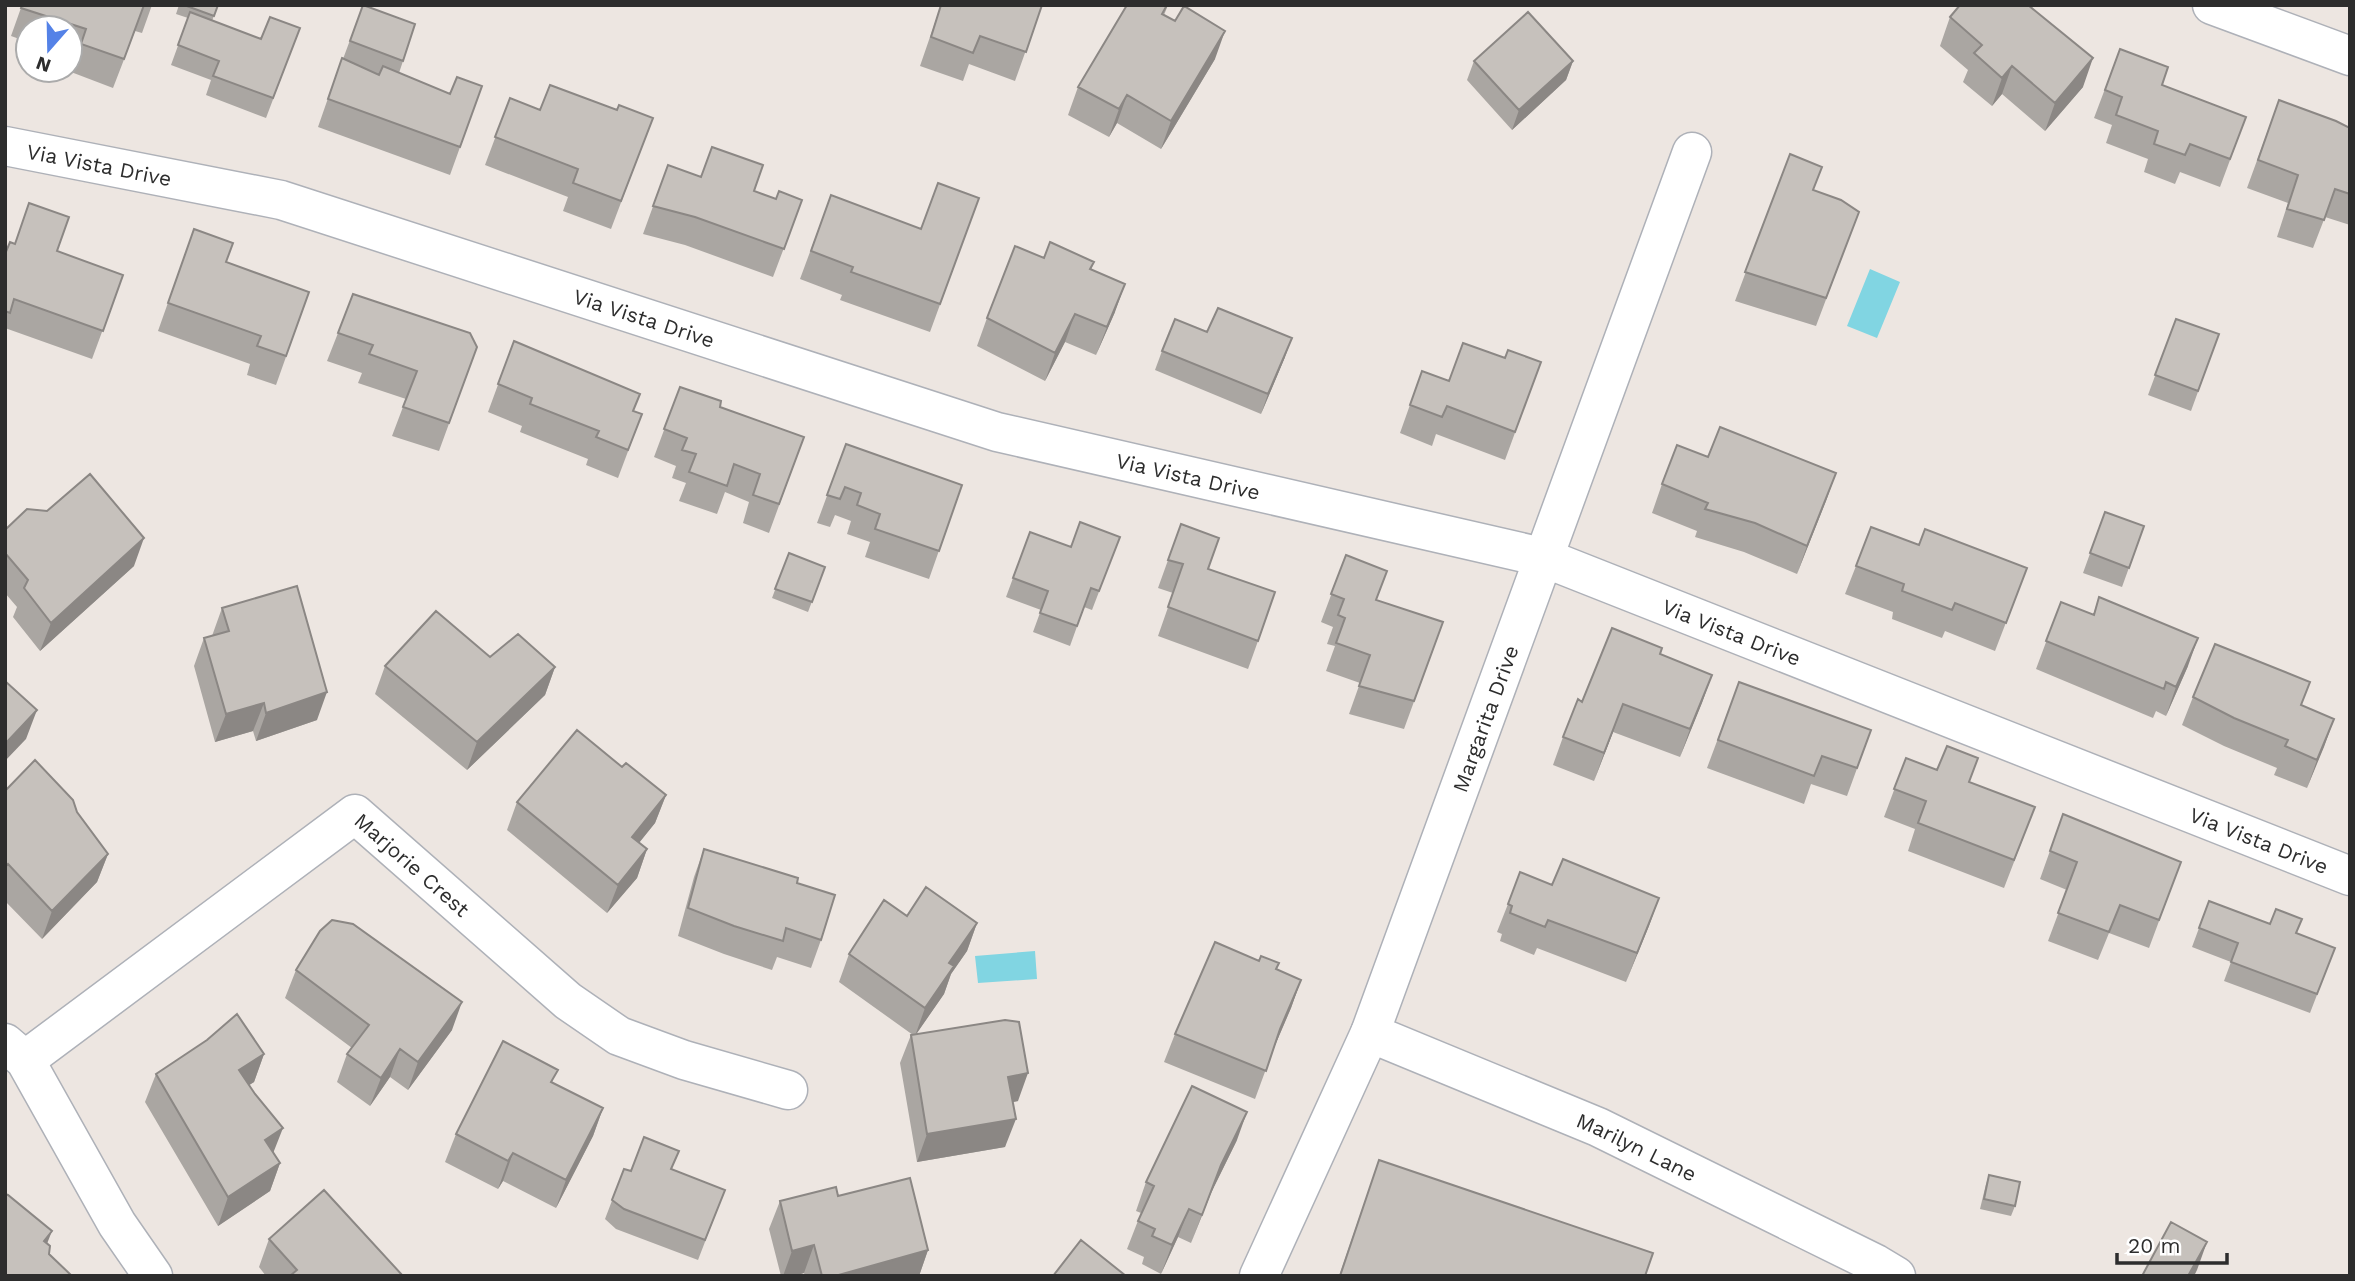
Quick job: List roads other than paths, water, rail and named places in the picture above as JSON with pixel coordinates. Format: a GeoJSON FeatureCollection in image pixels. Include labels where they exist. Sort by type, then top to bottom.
{"type":"FeatureCollection","features":[{"type":"Feature","properties":{"kind":"street"},"geometry":{"type":"LineString","coordinates":[[2212,5],[2350,56]]}},
{"type":"Feature","properties":{"kind":"street","name":"Via Vista Drive"},"geometry":{"type":"LineString","coordinates":[[5,146],[281,201],[997,432],[1542,557],[2350,876]]}},
{"type":"Feature","properties":{"kind":"street","name":"Margarita Drive"},"geometry":{"type":"LineString","coordinates":[[1259,1276],[1370,1033],[1692,152]]}},
{"type":"Feature","properties":{"kind":"street","name":"Marjorie Crest"},"geometry":{"type":"LineString","coordinates":[[15,1051],[355,814],[568,1001],[619,1036],[684,1060],[788,1090]]}},
{"type":"Feature","properties":{"kind":"street","name":"Marilyn Lane"},"geometry":{"type":"LineString","coordinates":[[1370,1033],[1598,1127],[1896,1276]]}},
{"type":"Feature","properties":{"kind":"street"},"geometry":{"type":"LineString","coordinates":[[15,1051],[117,1224],[153,1276]]}},
{"type":"Feature","properties":{"kind":"water"},"geometry":{"type":"Polygon","coordinates":[[[1870,269],[1900,282],[1877,338],[1847,326],[1870,269]]]}},
{"type":"Feature","properties":{"kind":"water"},"geometry":{"type":"Polygon","coordinates":[[[1035,951],[1037,979],[978,983],[975,956],[1035,951]]]}}]}
